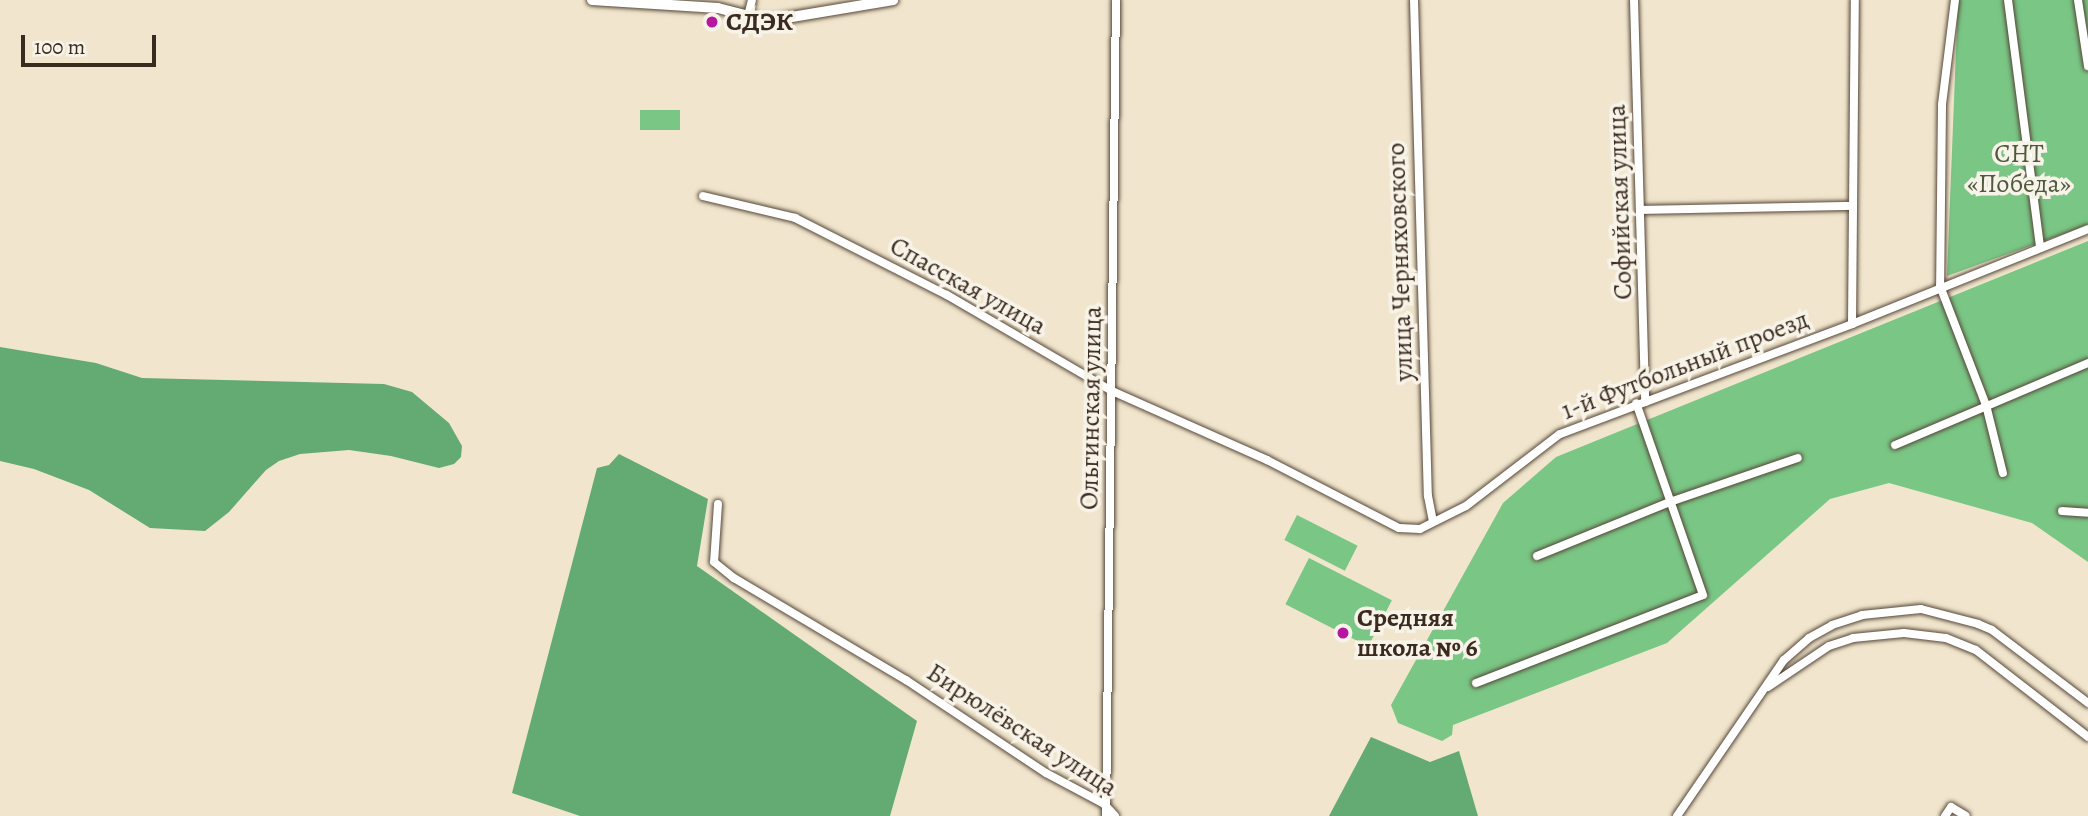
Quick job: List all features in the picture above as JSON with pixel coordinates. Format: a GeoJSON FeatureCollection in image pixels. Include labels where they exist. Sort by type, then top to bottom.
{"type":"FeatureCollection","features":[{"type":"Feature","properties":{"kind":"street"},"geometry":{"type":"LineString","coordinates":[[592,0],[718,8],[768,21],[893,0]]}},
{"type":"Feature","properties":{"kind":"street"},"geometry":{"type":"LineString","coordinates":[[748,16],[752,0]]}},
{"type":"Feature","properties":{"kind":"street","name":"Ольгинская улица"},"geometry":{"type":"LineString","coordinates":[[1106,816],[1104,804],[1116,0]]}},
{"type":"Feature","properties":{"kind":"street","name":"улица Черняховского"},"geometry":{"type":"LineString","coordinates":[[1414,0],[1428,496],[1433,521]]}},
{"type":"Feature","properties":{"kind":"street","name":"Софийская улица"},"geometry":{"type":"LineString","coordinates":[[1476,683],[1703,595],[1640,403],[1642,210],[1634,0]]}},
{"type":"Feature","properties":{"kind":"street"},"geometry":{"type":"LineString","coordinates":[[1852,324],[1855,0]]}},
{"type":"Feature","properties":{"kind":"street"},"geometry":{"type":"LineString","coordinates":[[1955,0],[1942,105],[1940,286],[1986,405],[2003,473]]}},
{"type":"Feature","properties":{"kind":"street"},"geometry":{"type":"LineString","coordinates":[[2007,0],[2040,247]]}},
{"type":"Feature","properties":{"kind":"street"},"geometry":{"type":"LineString","coordinates":[[2078,0],[2088,66]]}},
{"type":"Feature","properties":{"kind":"street","name":"Спасская улица"},"geometry":{"type":"LineString","coordinates":[[703,196],[795,218],[947,295],[1112,391],[1268,460],[1399,527],[1420,529],[1433,521]]}},
{"type":"Feature","properties":{"kind":"street"},"geometry":{"type":"LineString","coordinates":[[1642,210],[1853,206]]}},
{"type":"Feature","properties":{"kind":"street","name":"1-й Футбольный проезд"},"geometry":{"type":"LineString","coordinates":[[1433,521],[1466,506],[1560,435],[1852,324],[1940,286],[2088,229]]}},
{"type":"Feature","properties":{"kind":"street"},"geometry":{"type":"LineString","coordinates":[[1895,445],[2088,363]]}},
{"type":"Feature","properties":{"kind":"street"},"geometry":{"type":"LineString","coordinates":[[1537,556],[1671,502],[1798,458]]}},
{"type":"Feature","properties":{"kind":"street","name":"Бирюлёвская улица"},"geometry":{"type":"LineString","coordinates":[[718,504],[715,562],[734,578],[906,680],[1035,766],[1104,804],[1115,816]]}},
{"type":"Feature","properties":{"kind":"street"},"geometry":{"type":"LineString","coordinates":[[2062,511],[2088,513]]}},
{"type":"Feature","properties":{"kind":"street"},"geometry":{"type":"LineString","coordinates":[[1678,816],[1784,660],[1809,638],[1832,625],[1862,615],[1921,609],[1949,614],[1992,631],[2088,703]]}},
{"type":"Feature","properties":{"kind":"street"},"geometry":{"type":"LineString","coordinates":[[1763,691],[1829,646],[1853,638],[1904,633],[1946,638],[1976,650],[2088,737]]}},
{"type":"Feature","properties":{"kind":"street"},"geometry":{"type":"LineString","coordinates":[[1945,816],[1951,807],[1966,816]]}},
{"type":"Feature","properties":{"kind":"green space","name":"СНТ «Победа»"},"geometry":{"type":"Polygon","coordinates":[[[1958,0],[2088,0],[2088,225],[1947,276],[1958,0]]]}},
{"type":"Feature","properties":{"kind":"green space"},"geometry":{"type":"Polygon","coordinates":[[[640,110],[680,110],[680,130],[640,130],[640,110]]]}},
{"type":"Feature","properties":{"kind":"green space"},"geometry":{"type":"Polygon","coordinates":[[[2088,241],[2088,562],[2032,523],[1889,483],[1830,499],[1667,643],[1453,725],[1452,735],[1442,741],[1398,723],[1391,705],[1503,503],[1556,457],[2088,241]]]}},
{"type":"Feature","properties":{"kind":"green space"},"geometry":{"type":"Polygon","coordinates":[[[0,347],[96,363],[142,378],[384,384],[412,392],[449,423],[462,446],[461,457],[454,464],[439,468],[391,456],[349,450],[300,454],[279,461],[266,470],[229,512],[205,531],[150,528],[89,490],[34,469],[0,461],[0,347]]]}},
{"type":"Feature","properties":{"kind":"green space"},"geometry":{"type":"Polygon","coordinates":[[[619,454],[708,499],[697,566],[917,721],[890,816],[580,816],[512,793],[597,468],[609,465],[619,454]]]}},
{"type":"Feature","properties":{"kind":"green space"},"geometry":{"type":"Polygon","coordinates":[[[1297,515],[1358,546],[1345,571],[1284,540],[1297,515]]]}},
{"type":"Feature","properties":{"kind":"green space"},"geometry":{"type":"Polygon","coordinates":[[[1309,558],[1392,600],[1368,647],[1285,604],[1309,558]]]}},
{"type":"Feature","properties":{"kind":"green space"},"geometry":{"type":"Polygon","coordinates":[[[1371,737],[1430,762],[1459,751],[1478,816],[1329,816],[1371,737]]]}},
{"type":"Feature","properties":{"kind":"place","name":"СДЭК"},"geometry":{"type":"Point","coordinates":[712,22]}},
{"type":"Feature","properties":{"kind":"place","name":"Средняя школа № 6"},"geometry":{"type":"Point","coordinates":[1343,633]}}]}
